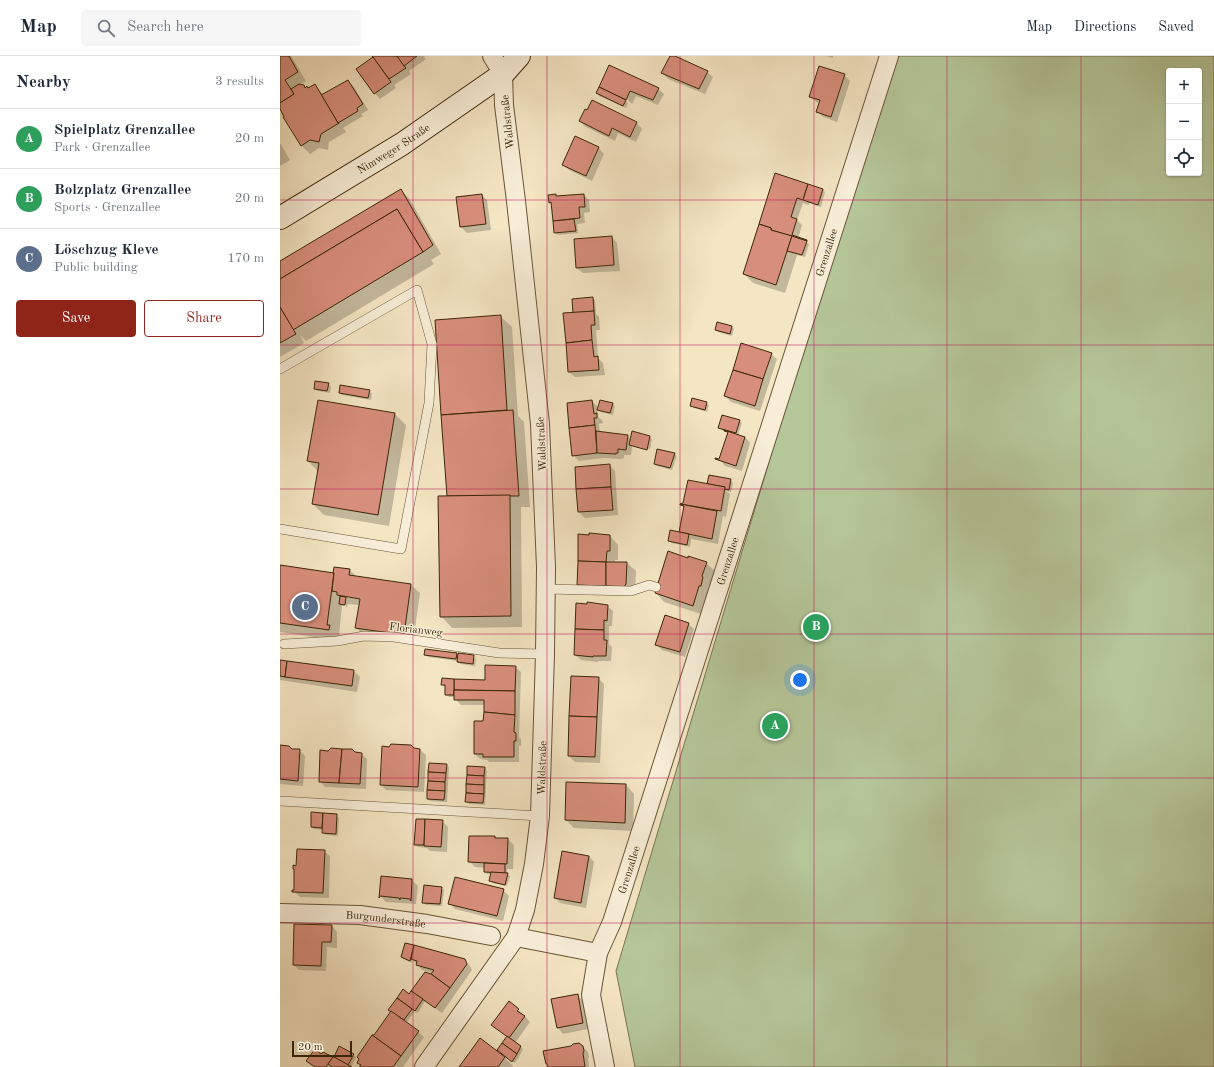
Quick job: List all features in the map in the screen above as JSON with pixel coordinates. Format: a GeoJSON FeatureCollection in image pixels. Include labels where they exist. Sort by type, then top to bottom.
{"type":"FeatureCollection","features":[{"type":"Feature","properties":{"kind":"main road","name":"Nimweger Straße"},"geometry":{"type":"LineString","coordinates":[[280,218],[402,144],[498,65],[519,56]]}},
{"type":"Feature","properties":{"kind":"street","name":"Grenzallee"},"geometry":{"type":"LineString","coordinates":[[605,1067],[591,995],[598,953],[612,922],[889,56]]}},
{"type":"Feature","properties":{"kind":"street","name":"Waldstraße"},"geometry":{"type":"LineString","coordinates":[[424,1067],[516,937],[525,910],[534,864],[540,816],[546,567],[540,424],[516,202],[498,65]]}},
{"type":"Feature","properties":{"kind":"street","name":"Burgunderstraße"},"geometry":{"type":"LineString","coordinates":[[280,913],[360,915],[427,924],[491,936]]}},
{"type":"Feature","properties":{"kind":"street"},"geometry":{"type":"LineString","coordinates":[[516,937],[598,953]]}},
{"type":"Feature","properties":{"kind":"lane"},"geometry":{"type":"LineString","coordinates":[[280,369],[417,290],[432,344],[429,403],[401,549],[280,529]]}},
{"type":"Feature","properties":{"kind":"lane"},"geometry":{"type":"LineString","coordinates":[[546,589],[631,591],[649,585],[656,587]]}},
{"type":"Feature","properties":{"kind":"lane","name":"Florianweg"},"geometry":{"type":"LineString","coordinates":[[284,644],[336,641],[364,636],[394,637],[499,653],[545,654]]}},
{"type":"Feature","properties":{"kind":"lane"},"geometry":{"type":"LineString","coordinates":[[280,801],[321,802],[540,816]]}},
{"type":"Feature","properties":{"kind":"green space"},"geometry":{"type":"Polygon","coordinates":[[[891,56],[1214,56],[1214,1067],[635,1067],[616,971],[891,56]]]}},
{"type":"Feature","properties":{"kind":"building"},"geometry":{"type":"Polygon","coordinates":[[[280,56],[289,56],[298,72],[285,80],[294,94],[280,103],[280,56]]]}},
{"type":"Feature","properties":{"kind":"building"},"geometry":{"type":"Polygon","coordinates":[[[372,56],[397,56],[406,68],[389,79],[372,56]]]}},
{"type":"Feature","properties":{"kind":"building"},"geometry":{"type":"Polygon","coordinates":[[[397,56],[417,56],[404,66],[397,56]]]}},
{"type":"Feature","properties":{"kind":"building"},"geometry":{"type":"Polygon","coordinates":[[[670,56],[675,56],[708,71],[699,89],[661,73],[670,56]]]}},
{"type":"Feature","properties":{"kind":"building"},"geometry":{"type":"Polygon","coordinates":[[[373,57],[391,82],[374,94],[356,69],[373,57]]]}},
{"type":"Feature","properties":{"kind":"building"},"geometry":{"type":"Polygon","coordinates":[[[609,65],[659,88],[653,100],[630,91],[626,100],[599,87],[609,65]]]}},
{"type":"Feature","properties":{"kind":"building"},"geometry":{"type":"Polygon","coordinates":[[[819,66],[845,74],[831,117],[816,112],[820,100],[809,97],[819,66]]]}},
{"type":"Feature","properties":{"kind":"building"},"geometry":{"type":"Polygon","coordinates":[[[348,80],[363,104],[357,108],[358,111],[338,123],[321,95],[348,80]]]}},
{"type":"Feature","properties":{"kind":"building"},"geometry":{"type":"Polygon","coordinates":[[[299,84],[304,85],[305,88],[307,86],[308,88],[315,84],[339,123],[321,134],[319,142],[310,140],[301,146],[283,117],[280,109],[280,103],[294,94],[291,89],[299,84]]]}},
{"type":"Feature","properties":{"kind":"building"},"geometry":{"type":"Polygon","coordinates":[[[599,87],[626,100],[623,106],[596,93],[599,87]]]}},
{"type":"Feature","properties":{"kind":"building"},"geometry":{"type":"Polygon","coordinates":[[[592,100],[637,122],[630,137],[612,128],[609,136],[579,121],[585,109],[587,110],[592,100]]]}},
{"type":"Feature","properties":{"kind":"building"},"geometry":{"type":"Polygon","coordinates":[[[575,136],[599,147],[586,176],[562,165],[575,136]]]}},
{"type":"Feature","properties":{"kind":"building"},"geometry":{"type":"Polygon","coordinates":[[[775,173],[808,184],[803,200],[797,198],[791,217],[797,219],[792,235],[807,241],[771,230],[771,228],[759,224],[775,173]]]}},
{"type":"Feature","properties":{"kind":"building"},"geometry":{"type":"Polygon","coordinates":[[[808,184],[823,189],[818,205],[803,200],[808,184]]]}},
{"type":"Feature","properties":{"kind":"building"},"geometry":{"type":"Polygon","coordinates":[[[401,189],[433,245],[423,252],[397,209],[280,279],[280,261],[401,189]]]}},
{"type":"Feature","properties":{"kind":"building"},"geometry":{"type":"Polygon","coordinates":[[[482,194],[486,224],[460,227],[456,197],[482,194]]]}},
{"type":"Feature","properties":{"kind":"building"},"geometry":{"type":"Polygon","coordinates":[[[556,194],[556,196],[584,194],[585,207],[579,207],[580,218],[553,221],[551,202],[549,203],[548,195],[556,194]]]}},
{"type":"Feature","properties":{"kind":"building"},"geometry":{"type":"Polygon","coordinates":[[[397,209],[423,252],[293,330],[280,307],[280,279],[397,209]]]}},
{"type":"Feature","properties":{"kind":"building"},"geometry":{"type":"Polygon","coordinates":[[[574,219],[576,231],[554,233],[553,221],[574,219]]]}},
{"type":"Feature","properties":{"kind":"building"},"geometry":{"type":"Polygon","coordinates":[[[759,224],[771,228],[771,230],[792,236],[776,285],[743,274],[759,224]]]}},
{"type":"Feature","properties":{"kind":"building"},"geometry":{"type":"Polygon","coordinates":[[[612,236],[614,265],[576,268],[574,239],[612,236]]]}},
{"type":"Feature","properties":{"kind":"building"},"geometry":{"type":"Polygon","coordinates":[[[792,236],[807,241],[802,255],[787,251],[792,236]]]}},
{"type":"Feature","properties":{"kind":"building"},"geometry":{"type":"Polygon","coordinates":[[[593,297],[594,311],[573,313],[572,299],[593,297]]]}},
{"type":"Feature","properties":{"kind":"building"},"geometry":{"type":"Polygon","coordinates":[[[280,307],[296,334],[280,343],[280,307]]]}},
{"type":"Feature","properties":{"kind":"building"},"geometry":{"type":"Polygon","coordinates":[[[594,311],[595,325],[591,325],[592,340],[566,343],[563,313],[594,311]]]}},
{"type":"Feature","properties":{"kind":"building"},"geometry":{"type":"Polygon","coordinates":[[[501,315],[507,410],[441,415],[435,320],[501,315]]]}},
{"type":"Feature","properties":{"kind":"building"},"geometry":{"type":"Polygon","coordinates":[[[717,322],[732,326],[730,334],[715,330],[717,322]]]}},
{"type":"Feature","properties":{"kind":"building"},"geometry":{"type":"Polygon","coordinates":[[[592,340],[594,357],[598,356],[599,370],[568,372],[566,343],[592,340]]]}},
{"type":"Feature","properties":{"kind":"building"},"geometry":{"type":"Polygon","coordinates":[[[741,343],[772,353],[763,379],[733,370],[741,343]]]}},
{"type":"Feature","properties":{"kind":"building"},"geometry":{"type":"Polygon","coordinates":[[[733,370],[763,379],[755,406],[724,396],[733,370]]]}},
{"type":"Feature","properties":{"kind":"building"},"geometry":{"type":"Polygon","coordinates":[[[315,381],[329,383],[327,391],[314,389],[315,381]]]}},
{"type":"Feature","properties":{"kind":"building"},"geometry":{"type":"Polygon","coordinates":[[[340,385],[370,390],[368,398],[339,393],[340,385]]]}},
{"type":"Feature","properties":{"kind":"building"},"geometry":{"type":"Polygon","coordinates":[[[692,398],[707,402],[705,410],[690,406],[692,398]]]}},
{"type":"Feature","properties":{"kind":"building"},"geometry":{"type":"Polygon","coordinates":[[[318,400],[395,413],[378,515],[312,504],[319,463],[307,461],[318,400]]]}},
{"type":"Feature","properties":{"kind":"building"},"geometry":{"type":"Polygon","coordinates":[[[592,400],[594,414],[597,413],[597,418],[594,418],[595,425],[569,428],[567,403],[592,400]]]}},
{"type":"Feature","properties":{"kind":"building"},"geometry":{"type":"Polygon","coordinates":[[[600,400],[613,403],[610,413],[597,410],[600,400]]]}},
{"type":"Feature","properties":{"kind":"building"},"geometry":{"type":"Polygon","coordinates":[[[513,410],[519,496],[447,496],[441,415],[513,410]]]}},
{"type":"Feature","properties":{"kind":"building"},"geometry":{"type":"Polygon","coordinates":[[[722,415],[740,420],[736,433],[718,428],[722,415]]]}},
{"type":"Feature","properties":{"kind":"building"},"geometry":{"type":"Polygon","coordinates":[[[595,425],[597,453],[572,456],[569,428],[595,425]]]}},
{"type":"Feature","properties":{"kind":"building"},"geometry":{"type":"Polygon","coordinates":[[[724,430],[745,437],[736,466],[715,459],[719,459],[728,432],[724,430]]]}},
{"type":"Feature","properties":{"kind":"building"},"geometry":{"type":"Polygon","coordinates":[[[596,431],[628,435],[626,450],[618,449],[618,453],[616,454],[597,453],[596,431]]]}},
{"type":"Feature","properties":{"kind":"building"},"geometry":{"type":"Polygon","coordinates":[[[632,431],[650,436],[647,450],[629,445],[632,431]]]}},
{"type":"Feature","properties":{"kind":"building"},"geometry":{"type":"Polygon","coordinates":[[[657,449],[675,453],[670,468],[654,464],[657,449]]]}},
{"type":"Feature","properties":{"kind":"building"},"geometry":{"type":"Polygon","coordinates":[[[610,464],[611,487],[576,489],[575,467],[610,464]]]}},
{"type":"Feature","properties":{"kind":"building"},"geometry":{"type":"Polygon","coordinates":[[[709,475],[731,479],[729,490],[724,489],[725,487],[707,484],[709,475]]]}},
{"type":"Feature","properties":{"kind":"building"},"geometry":{"type":"Polygon","coordinates":[[[688,480],[725,487],[721,511],[680,504],[683,503],[688,480]]]}},
{"type":"Feature","properties":{"kind":"building"},"geometry":{"type":"Polygon","coordinates":[[[611,487],[613,510],[578,512],[576,489],[611,487]]]}},
{"type":"Feature","properties":{"kind":"building"},"geometry":{"type":"Polygon","coordinates":[[[510,495],[511,616],[440,617],[438,496],[510,495]]]}},
{"type":"Feature","properties":{"kind":"building"},"geometry":{"type":"Polygon","coordinates":[[[680,504],[717,511],[712,539],[679,532],[684,506],[680,504]]]}},
{"type":"Feature","properties":{"kind":"building"},"geometry":{"type":"Polygon","coordinates":[[[670,530],[689,534],[687,545],[668,541],[670,530]]]}},
{"type":"Feature","properties":{"kind":"building"},"geometry":{"type":"Polygon","coordinates":[[[589,533],[610,535],[610,551],[607,551],[606,562],[578,561],[578,534],[589,535],[589,533]]]}},
{"type":"Feature","properties":{"kind":"building"},"geometry":{"type":"Polygon","coordinates":[[[668,551],[688,558],[688,556],[707,562],[702,576],[701,586],[699,586],[693,606],[655,593],[668,551]]]}},
{"type":"Feature","properties":{"kind":"building"},"geometry":{"type":"Polygon","coordinates":[[[578,561],[606,562],[606,586],[577,585],[578,561]]]}},
{"type":"Feature","properties":{"kind":"building"},"geometry":{"type":"Polygon","coordinates":[[[606,562],[627,562],[626,584],[624,587],[606,586],[606,562]]]}},
{"type":"Feature","properties":{"kind":"building"},"geometry":{"type":"Polygon","coordinates":[[[280,565],[334,573],[327,625],[330,625],[329,630],[280,623],[280,565]]]}},
{"type":"Feature","properties":{"kind":"building"},"geometry":{"type":"Polygon","coordinates":[[[334,567],[350,569],[349,575],[411,584],[404,635],[355,628],[360,599],[337,595],[337,592],[332,591],[334,567]]]}},
{"type":"Feature","properties":{"kind":"building"},"geometry":{"type":"Polygon","coordinates":[[[340,596],[346,597],[345,605],[339,604],[340,596]]]}},
{"type":"Feature","properties":{"kind":"building"},"geometry":{"type":"Polygon","coordinates":[[[587,602],[608,605],[607,621],[604,620],[604,630],[575,629],[576,603],[587,604],[587,602]]]}},
{"type":"Feature","properties":{"kind":"building"},"geometry":{"type":"Polygon","coordinates":[[[665,615],[689,623],[680,652],[655,645],[665,615]]]}},
{"type":"Feature","properties":{"kind":"building"},"geometry":{"type":"Polygon","coordinates":[[[575,629],[604,630],[604,640],[607,640],[606,656],[593,657],[574,655],[575,629]]]}},
{"type":"Feature","properties":{"kind":"building"},"geometry":{"type":"Polygon","coordinates":[[[425,649],[457,653],[456,659],[424,655],[425,649]]]}},
{"type":"Feature","properties":{"kind":"building"},"geometry":{"type":"Polygon","coordinates":[[[458,653],[474,655],[473,664],[457,662],[458,653]]]}},
{"type":"Feature","properties":{"kind":"building"},"geometry":{"type":"Polygon","coordinates":[[[280,660],[287,661],[285,677],[280,676],[280,660]]]}},
{"type":"Feature","properties":{"kind":"building"},"geometry":{"type":"Polygon","coordinates":[[[287,661],[354,670],[352,686],[285,677],[287,661]]]}},
{"type":"Feature","properties":{"kind":"building"},"geometry":{"type":"Polygon","coordinates":[[[485,665],[516,666],[515,691],[454,690],[454,679],[485,680],[485,665]]]}},
{"type":"Feature","properties":{"kind":"building"},"geometry":{"type":"Polygon","coordinates":[[[571,676],[599,677],[597,717],[569,716],[571,676]]]}},
{"type":"Feature","properties":{"kind":"building"},"geometry":{"type":"Polygon","coordinates":[[[442,678],[454,679],[454,695],[445,695],[445,685],[441,685],[442,678]]]}},
{"type":"Feature","properties":{"kind":"building"},"geometry":{"type":"Polygon","coordinates":[[[454,690],[515,691],[515,715],[484,712],[484,700],[454,700],[454,690]]]}},
{"type":"Feature","properties":{"kind":"building"},"geometry":{"type":"Polygon","coordinates":[[[484,712],[515,715],[514,732],[516,733],[516,741],[514,741],[514,757],[483,757],[483,754],[474,754],[474,721],[483,721],[484,712]]]}},
{"type":"Feature","properties":{"kind":"building"},"geometry":{"type":"Polygon","coordinates":[[[569,716],[597,717],[595,757],[568,756],[569,716]]]}},
{"type":"Feature","properties":{"kind":"building"},"geometry":{"type":"Polygon","coordinates":[[[391,744],[411,745],[414,748],[420,749],[418,787],[380,785],[382,746],[389,747],[391,744]]]}},
{"type":"Feature","properties":{"kind":"building"},"geometry":{"type":"Polygon","coordinates":[[[280,745],[289,746],[292,749],[300,749],[298,781],[280,779],[280,745]]]}},
{"type":"Feature","properties":{"kind":"building"},"geometry":{"type":"Polygon","coordinates":[[[331,748],[342,749],[339,783],[319,782],[320,750],[328,751],[331,748]]]}},
{"type":"Feature","properties":{"kind":"building"},"geometry":{"type":"Polygon","coordinates":[[[342,749],[352,749],[355,752],[362,753],[360,784],[339,783],[342,749]]]}},
{"type":"Feature","properties":{"kind":"building"},"geometry":{"type":"Polygon","coordinates":[[[429,763],[447,764],[446,773],[428,772],[429,763]]]}},
{"type":"Feature","properties":{"kind":"building"},"geometry":{"type":"Polygon","coordinates":[[[467,766],[485,767],[484,776],[467,775],[467,766]]]}},
{"type":"Feature","properties":{"kind":"building"},"geometry":{"type":"Polygon","coordinates":[[[428,772],[446,773],[445,782],[428,781],[428,772]]]}},
{"type":"Feature","properties":{"kind":"building"},"geometry":{"type":"Polygon","coordinates":[[[467,775],[484,776],[484,785],[466,784],[467,775]]]}},
{"type":"Feature","properties":{"kind":"building"},"geometry":{"type":"Polygon","coordinates":[[[428,781],[445,782],[445,791],[427,790],[428,781]]]}},
{"type":"Feature","properties":{"kind":"building"},"geometry":{"type":"Polygon","coordinates":[[[566,782],[626,784],[625,823],[565,820],[566,782]]]}},
{"type":"Feature","properties":{"kind":"building"},"geometry":{"type":"Polygon","coordinates":[[[466,784],[484,785],[484,794],[466,793],[466,784]]]}},
{"type":"Feature","properties":{"kind":"building"},"geometry":{"type":"Polygon","coordinates":[[[427,790],[445,791],[444,800],[427,799],[427,790]]]}},
{"type":"Feature","properties":{"kind":"building"},"geometry":{"type":"Polygon","coordinates":[[[466,793],[484,794],[483,803],[465,802],[466,793]]]}},
{"type":"Feature","properties":{"kind":"building"},"geometry":{"type":"Polygon","coordinates":[[[311,812],[323,813],[322,828],[311,827],[311,812]]]}},
{"type":"Feature","properties":{"kind":"building"},"geometry":{"type":"Polygon","coordinates":[[[323,813],[337,814],[336,834],[322,833],[323,813]]]}},
{"type":"Feature","properties":{"kind":"building"},"geometry":{"type":"Polygon","coordinates":[[[416,819],[425,819],[424,845],[414,845],[416,819]]]}},
{"type":"Feature","properties":{"kind":"building"},"geometry":{"type":"Polygon","coordinates":[[[425,819],[443,820],[441,847],[424,846],[425,819]]]}},
{"type":"Feature","properties":{"kind":"building"},"geometry":{"type":"Polygon","coordinates":[[[469,836],[495,836],[495,838],[508,838],[507,864],[468,862],[469,836]]]}},
{"type":"Feature","properties":{"kind":"building"},"geometry":{"type":"Polygon","coordinates":[[[297,849],[325,850],[323,893],[292,892],[292,890],[294,890],[293,865],[296,866],[297,849]]]}},
{"type":"Feature","properties":{"kind":"building"},"geometry":{"type":"Polygon","coordinates":[[[562,851],[589,856],[581,903],[554,898],[562,851]]]}},
{"type":"Feature","properties":{"kind":"building"},"geometry":{"type":"Polygon","coordinates":[[[484,863],[505,864],[505,873],[484,872],[484,863]]]}},
{"type":"Feature","properties":{"kind":"building"},"geometry":{"type":"Polygon","coordinates":[[[491,872],[508,873],[505,885],[489,881],[491,872]]]}},
{"type":"Feature","properties":{"kind":"building"},"geometry":{"type":"Polygon","coordinates":[[[381,876],[412,879],[411,901],[410,899],[400,898],[400,900],[399,898],[380,896],[379,898],[381,876]]]}},
{"type":"Feature","properties":{"kind":"building"},"geometry":{"type":"Polygon","coordinates":[[[455,877],[504,889],[497,916],[448,904],[455,877]]]}},
{"type":"Feature","properties":{"kind":"building"},"geometry":{"type":"Polygon","coordinates":[[[424,885],[442,887],[440,904],[422,903],[424,885]]]}},
{"type":"Feature","properties":{"kind":"building"},"geometry":{"type":"Polygon","coordinates":[[[294,924],[332,925],[331,942],[322,942],[321,966],[293,965],[294,924]]]}},
{"type":"Feature","properties":{"kind":"building"},"geometry":{"type":"Polygon","coordinates":[[[405,943],[414,945],[410,961],[401,957],[405,943]]]}},
{"type":"Feature","properties":{"kind":"building"},"geometry":{"type":"Polygon","coordinates":[[[414,945],[465,959],[467,964],[450,988],[431,974],[434,970],[416,965],[417,961],[411,959],[414,945]]]}},
{"type":"Feature","properties":{"kind":"building"},"geometry":{"type":"Polygon","coordinates":[[[425,972],[431,974],[450,988],[435,1008],[411,991],[425,972]]]}},
{"type":"Feature","properties":{"kind":"building"},"geometry":{"type":"Polygon","coordinates":[[[403,989],[409,994],[411,991],[423,999],[415,1011],[397,998],[403,989]]]}},
{"type":"Feature","properties":{"kind":"building"},"geometry":{"type":"Polygon","coordinates":[[[578,994],[583,1023],[557,1028],[551,999],[578,994]]]}},
{"type":"Feature","properties":{"kind":"building"},"geometry":{"type":"Polygon","coordinates":[[[397,998],[412,1009],[404,1020],[388,1010],[397,998]]]}},
{"type":"Feature","properties":{"kind":"building"},"geometry":{"type":"Polygon","coordinates":[[[509,1001],[519,1009],[517,1011],[525,1016],[509,1038],[491,1025],[509,1001]]]}},
{"type":"Feature","properties":{"kind":"building"},"geometry":{"type":"Polygon","coordinates":[[[391,1011],[419,1031],[401,1056],[372,1035],[374,1035],[391,1011]]]}},
{"type":"Feature","properties":{"kind":"building"},"geometry":{"type":"Polygon","coordinates":[[[372,1035],[401,1056],[393,1067],[359,1067],[361,1065],[357,1063],[359,1059],[357,1057],[372,1035]]]}},
{"type":"Feature","properties":{"kind":"building"},"geometry":{"type":"Polygon","coordinates":[[[507,1036],[521,1046],[517,1054],[502,1043],[507,1036]]]}},
{"type":"Feature","properties":{"kind":"building"},"geometry":{"type":"Polygon","coordinates":[[[480,1038],[505,1057],[498,1067],[459,1067],[480,1038]]]}},
{"type":"Feature","properties":{"kind":"building"},"geometry":{"type":"Polygon","coordinates":[[[502,1043],[517,1054],[512,1062],[497,1050],[502,1043]]]}},
{"type":"Feature","properties":{"kind":"building"},"geometry":{"type":"Polygon","coordinates":[[[579,1043],[583,1046],[585,1067],[548,1067],[543,1051],[579,1043]]]}},
{"type":"Feature","properties":{"kind":"building"},"geometry":{"type":"Polygon","coordinates":[[[339,1046],[354,1054],[348,1065],[334,1057],[339,1046]]]}},
{"type":"Feature","properties":{"kind":"building"},"geometry":{"type":"Polygon","coordinates":[[[315,1049],[321,1054],[323,1052],[333,1057],[326,1067],[315,1067],[306,1061],[315,1049]]]}},
{"type":"Feature","properties":{"kind":"building"},"geometry":{"type":"Polygon","coordinates":[[[333,1057],[352,1067],[332,1067],[328,1064],[333,1057]]]}},
{"type":"Feature","properties":{"kind":"place","name":"Löschzug Kleve"},"geometry":{"type":"Point","coordinates":[305,607]}},
{"type":"Feature","properties":{"kind":"place","name":"Bolzplatz Grenzallee"},"geometry":{"type":"Point","coordinates":[816,627]}},
{"type":"Feature","properties":{"kind":"place","name":"Spielplatz Grenzallee"},"geometry":{"type":"Point","coordinates":[775,726]}}]}
